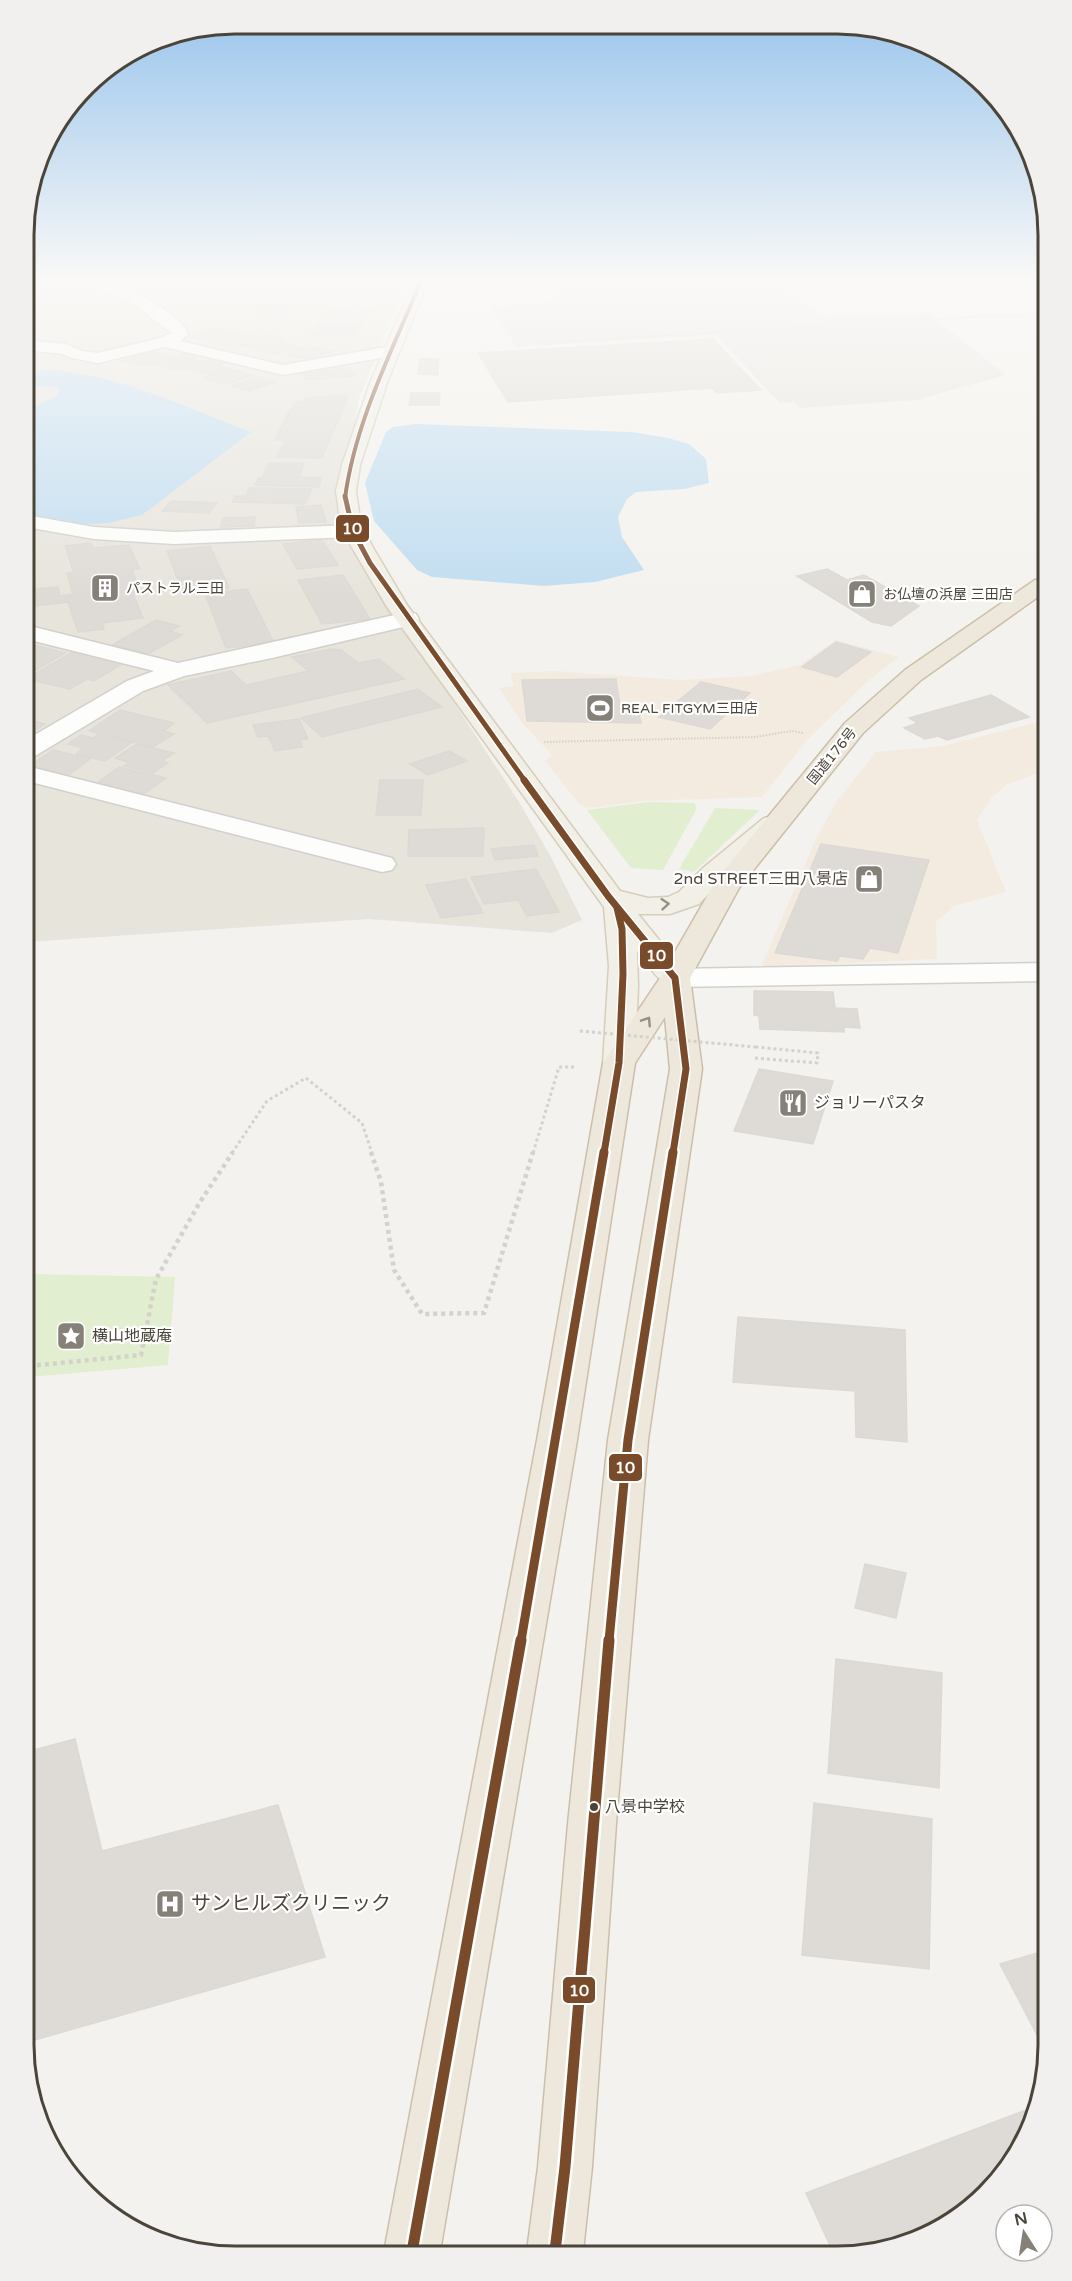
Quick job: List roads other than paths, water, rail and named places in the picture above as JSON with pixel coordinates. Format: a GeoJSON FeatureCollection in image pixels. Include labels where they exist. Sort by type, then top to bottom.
{"type":"FeatureCollection","features":[{"type":"Feature","properties":{"kind":"highway","name":"国道176号"},"geometry":{"type":"LineString","coordinates":[[413,2246],[557,1440],[619,1063],[675,978],[727,885],[854,728],[913,675],[1038,587]]}},
{"type":"Feature","properties":{"kind":"highway"},"geometry":{"type":"LineString","coordinates":[[556,2246],[565,2167],[592,1824],[628,1440],[686,1069],[675,978]]}},
{"type":"Feature","properties":{"kind":"main road"},"geometry":{"type":"LineString","coordinates":[[377,387],[367,412],[348,476],[345,500],[353,531],[370,563],[408,619],[612,902],[675,978]]}},
{"type":"Feature","properties":{"kind":"main road"},"geometry":{"type":"LineString","coordinates":[[612,902],[638,905],[674,904],[689,898],[704,882],[784,815]]}},
{"type":"Feature","properties":{"kind":"main road"},"geometry":{"type":"LineString","coordinates":[[612,902],[622,930],[623,974],[619,1063]]}},
{"type":"Feature","properties":{"kind":"street"},"geometry":{"type":"LineString","coordinates":[[35,523],[94,533],[174,538],[353,531]]}},
{"type":"Feature","properties":{"kind":"street"},"geometry":{"type":"LineString","coordinates":[[35,746],[135,686],[178,670],[408,619]]}},
{"type":"Feature","properties":{"kind":"street"},"geometry":{"type":"LineString","coordinates":[[35,634],[178,670]]}},
{"type":"Feature","properties":{"kind":"street"},"geometry":{"type":"LineString","coordinates":[[35,775],[382,864]]}},
{"type":"Feature","properties":{"kind":"street"},"geometry":{"type":"LineString","coordinates":[[675,978],[1038,972]]}},
{"type":"Feature","properties":{"kind":"water"},"geometry":{"type":"Polygon","coordinates":[[[54,387],[133,387],[251,432],[142,515],[108,523],[74,525],[35,518],[35,406],[57,396],[60,388],[54,387]]]}},
{"type":"Feature","properties":{"kind":"water"},"geometry":{"type":"Polygon","coordinates":[[[416,424],[632,432],[668,438],[689,444],[706,459],[709,483],[684,489],[636,492],[627,499],[618,517],[622,537],[644,570],[595,582],[544,586],[432,577],[417,570],[374,521],[365,483],[386,432],[393,427],[416,424]]]}},
{"type":"Feature","properties":{"kind":"place","name":"パストラル三田"},"geometry":{"type":"Point","coordinates":[105,588]}},
{"type":"Feature","properties":{"kind":"place","name":"お仏壇の浜屋 三田店"},"geometry":{"type":"Point","coordinates":[862,594]}},
{"type":"Feature","properties":{"kind":"place","name":"REAL FITGYM三田店"},"geometry":{"type":"Point","coordinates":[600,708]}},
{"type":"Feature","properties":{"kind":"place","name":"2nd STREET三田八景店"},"geometry":{"type":"Point","coordinates":[869,879]}},
{"type":"Feature","properties":{"kind":"place","name":"ジョリーパスタ"},"geometry":{"type":"Point","coordinates":[793,1103]}},
{"type":"Feature","properties":{"kind":"place","name":"横山地蔵庵"},"geometry":{"type":"Point","coordinates":[71,1336]}},
{"type":"Feature","properties":{"kind":"place","name":"八景中学校"},"geometry":{"type":"Point","coordinates":[594,1807]}},
{"type":"Feature","properties":{"kind":"place","name":"サンヒルズクリニック"},"geometry":{"type":"Point","coordinates":[170,1904]}}]}
